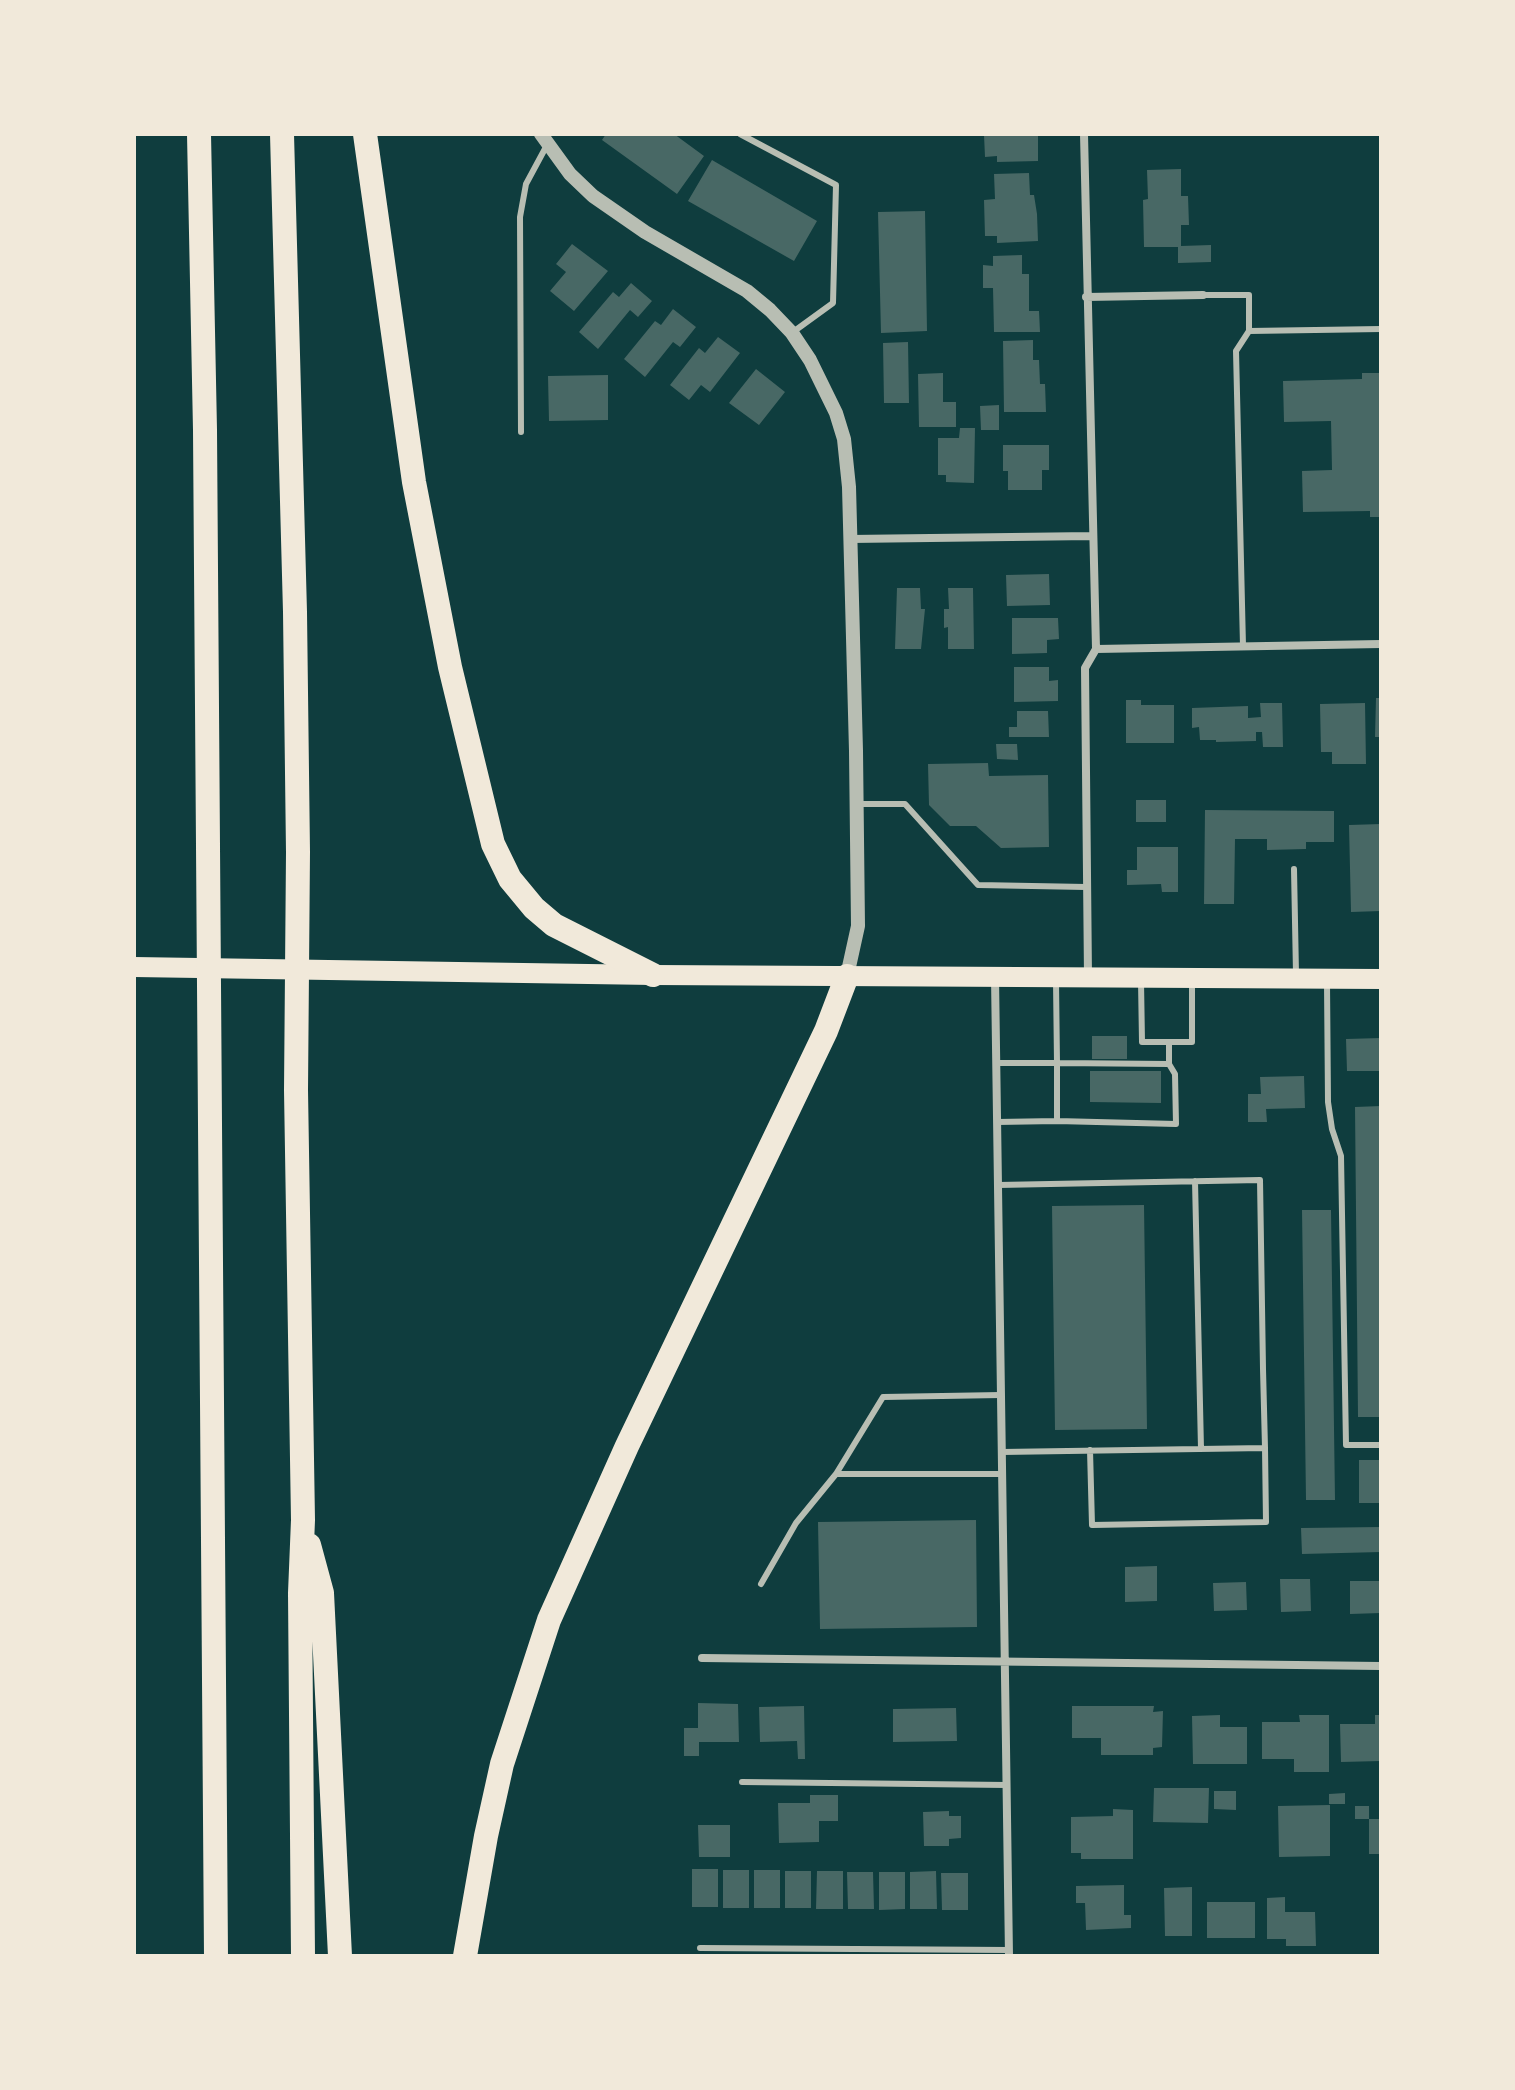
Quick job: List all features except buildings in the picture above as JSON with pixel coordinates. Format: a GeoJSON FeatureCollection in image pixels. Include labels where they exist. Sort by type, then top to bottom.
{"type":"FeatureCollection","features":[{"type":"Feature","properties":{"kind":"highway"},"geometry":{"type":"LineString","coordinates":[[199,134],[205,430],[216,1956]]}},
{"type":"Feature","properties":{"kind":"highway"},"geometry":{"type":"LineString","coordinates":[[282,134],[298,852],[296,1090],[303,1520],[300,1593],[303,1956]]}},
{"type":"Feature","properties":{"kind":"highway"},"geometry":{"type":"LineString","coordinates":[[365,134],[414,482],[450,667],[493,844],[510,879],[534,908],[554,925],[653,975]]}},
{"type":"Feature","properties":{"kind":"highway"},"geometry":{"type":"LineString","coordinates":[[465,1956],[502,1764],[549,1620],[621,1460],[821,1041],[847,976]]}},
{"type":"Feature","properties":{"kind":"highway"},"geometry":{"type":"LineString","coordinates":[[303,1520],[322,1593],[340,1956]]}},
{"type":"Feature","properties":{"kind":"main road"},"geometry":{"type":"LineString","coordinates":[[134,967],[653,975],[1381,979]]}},
{"type":"Feature","properties":{"kind":"street"},"geometry":{"type":"LineString","coordinates":[[1084,134],[1096,649],[1085,668],[1088,977]]}},
{"type":"Feature","properties":{"kind":"street"},"geometry":{"type":"LineString","coordinates":[[544,139],[570,174],[593,196],[645,232],[747,291],[770,310],[792,333],[825,386],[844,439],[849,476],[858,926],[847,976]]}},
{"type":"Feature","properties":{"kind":"street"},"geometry":{"type":"LineString","coordinates":[[1086,297],[1203,295]]}},
{"type":"Feature","properties":{"kind":"street"},"geometry":{"type":"LineString","coordinates":[[850,539],[1092,536]]}},
{"type":"Feature","properties":{"kind":"street"},"geometry":{"type":"LineString","coordinates":[[1096,649],[1381,644]]}},
{"type":"Feature","properties":{"kind":"street"},"geometry":{"type":"LineString","coordinates":[[995,977],[1009,1953]]}},
{"type":"Feature","properties":{"kind":"street"},"geometry":{"type":"LineString","coordinates":[[702,1658],[1381,1666]]}},
{"type":"Feature","properties":{"kind":"lane"},"geometry":{"type":"LineString","coordinates":[[740,134],[836,185],[833,303],[792,333]]}},
{"type":"Feature","properties":{"kind":"lane"},"geometry":{"type":"LineString","coordinates":[[521,432],[520,217],[526,184],[544,139]]}},
{"type":"Feature","properties":{"kind":"lane"},"geometry":{"type":"LineString","coordinates":[[1203,295],[1249,295],[1249,331],[1236,351],[1243,646]]}},
{"type":"Feature","properties":{"kind":"lane"},"geometry":{"type":"LineString","coordinates":[[1249,331],[1381,329]]}},
{"type":"Feature","properties":{"kind":"lane"},"geometry":{"type":"LineString","coordinates":[[856,804],[905,804],[978,885],[1086,887]]}},
{"type":"Feature","properties":{"kind":"lane"},"geometry":{"type":"LineString","coordinates":[[1294,869],[1296,979]]}},
{"type":"Feature","properties":{"kind":"lane"},"geometry":{"type":"LineString","coordinates":[[1056,977],[1057,1121]]}},
{"type":"Feature","properties":{"kind":"lane"},"geometry":{"type":"LineString","coordinates":[[1141,978],[1142,1042],[1192,1042],[1192,977]]}},
{"type":"Feature","properties":{"kind":"lane"},"geometry":{"type":"LineString","coordinates":[[1327,979],[1328,1102],[1332,1129],[1341,1156],[1346,1445],[1381,1445]]}},
{"type":"Feature","properties":{"kind":"lane"},"geometry":{"type":"LineString","coordinates":[[997,1122],[1176,1124],[1175,1074],[1169,1064],[1169,1042]]}},
{"type":"Feature","properties":{"kind":"lane"},"geometry":{"type":"LineString","coordinates":[[997,1063],[1169,1064]]}},
{"type":"Feature","properties":{"kind":"lane"},"geometry":{"type":"LineString","coordinates":[[998,1185],[1260,1180],[1266,1522],[1092,1525],[1090,1450]]}},
{"type":"Feature","properties":{"kind":"lane"},"geometry":{"type":"LineString","coordinates":[[1195,1181],[1201,1449]]}},
{"type":"Feature","properties":{"kind":"lane"},"geometry":{"type":"LineString","coordinates":[[761,1584],[796,1523],[836,1474],[883,1397],[1001,1395]]}},
{"type":"Feature","properties":{"kind":"lane"},"geometry":{"type":"LineString","coordinates":[[1002,1452],[1265,1448]]}},
{"type":"Feature","properties":{"kind":"lane"},"geometry":{"type":"LineString","coordinates":[[836,1474],[1003,1474]]}},
{"type":"Feature","properties":{"kind":"lane"},"geometry":{"type":"LineString","coordinates":[[742,1782],[1007,1785]]}},
{"type":"Feature","properties":{"kind":"lane"},"geometry":{"type":"LineString","coordinates":[[700,1948],[1009,1953]]}}]}
